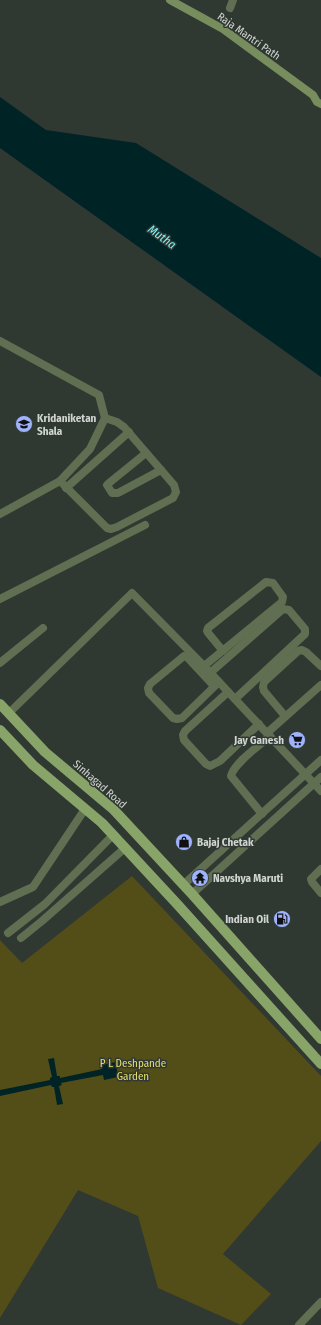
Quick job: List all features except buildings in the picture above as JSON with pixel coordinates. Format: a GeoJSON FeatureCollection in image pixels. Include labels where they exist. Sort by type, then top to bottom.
{"type":"FeatureCollection","features":[{"type":"Feature","properties":{"kind":"main road","name":"Raja Mantri Path"},"geometry":{"type":"LineString","coordinates":[[170,0],[224,29],[317,95],[317,102],[321,104]]}},
{"type":"Feature","properties":{"kind":"main road","name":"Sinhagad Road"},"geometry":{"type":"LineString","coordinates":[[0,704],[45,752],[114,810],[183,884],[321,1039]]}},
{"type":"Feature","properties":{"kind":"main road"},"geometry":{"type":"LineString","coordinates":[[0,730],[33,764],[102,823],[170,896],[321,1064]]}},
{"type":"Feature","properties":{"kind":"main road"},"geometry":{"type":"LineString","coordinates":[[170,896],[183,884]]}},
{"type":"Feature","properties":{"kind":"main road"},"geometry":{"type":"LineString","coordinates":[[178,905],[192,894]]}},
{"type":"Feature","properties":{"kind":"street"},"geometry":{"type":"LineString","coordinates":[[0,341],[99,395],[105,418],[90,449],[60,482],[0,514]]}},
{"type":"Feature","properties":{"kind":"street"},"geometry":{"type":"LineString","coordinates":[[60,482],[107,528],[111,529],[173,498],[176,492],[174,486],[129,432],[117,422],[105,418]]}},
{"type":"Feature","properties":{"kind":"street"},"geometry":{"type":"LineString","coordinates":[[66,488],[129,432]]}},
{"type":"Feature","properties":{"kind":"street"},"geometry":{"type":"LineString","coordinates":[[146,453],[109,483],[107,488],[112,493],[118,493],[161,470]]}},
{"type":"Feature","properties":{"kind":"street"},"geometry":{"type":"LineString","coordinates":[[0,599],[144,525]]}},
{"type":"Feature","properties":{"kind":"street"},"geometry":{"type":"LineString","coordinates":[[207,670],[223,651],[282,602],[283,597],[273,583],[266,582],[208,628],[207,631],[223,651]]}},
{"type":"Feature","properties":{"kind":"street"},"geometry":{"type":"LineString","coordinates":[[9,713],[132,593],[207,670],[216,684]]}},
{"type":"Feature","properties":{"kind":"street"},"geometry":{"type":"LineString","coordinates":[[207,670],[283,609],[289,610],[305,629],[305,634],[235,698]]}},
{"type":"Feature","properties":{"kind":"street"},"geometry":{"type":"LineString","coordinates":[[0,663],[43,628]]}},
{"type":"Feature","properties":{"kind":"street"},"geometry":{"type":"LineString","coordinates":[[285,716],[264,691],[264,682],[298,651],[302,650],[306,652],[321,666]]}},
{"type":"Feature","properties":{"kind":"street"},"geometry":{"type":"LineString","coordinates":[[216,684],[182,718],[177,719],[172,718],[149,693],[148,688],[150,684],[184,656],[187,657],[216,684],[235,698],[321,791]]}},
{"type":"Feature","properties":{"kind":"street"},"geometry":{"type":"LineString","coordinates":[[262,814],[231,776],[232,772],[285,716],[321,685]]}},
{"type":"Feature","properties":{"kind":"street"},"geometry":{"type":"LineString","coordinates":[[228,692],[184,731],[184,740],[206,764],[210,766],[220,761],[259,724]]}},
{"type":"Feature","properties":{"kind":"street"},"geometry":{"type":"LineString","coordinates":[[183,884],[321,760]]}},
{"type":"Feature","properties":{"kind":"street"},"geometry":{"type":"LineString","coordinates":[[192,894],[321,777]]}},
{"type":"Feature","properties":{"kind":"street"},"geometry":{"type":"LineString","coordinates":[[0,902],[33,887],[85,809]]}},
{"type":"Feature","properties":{"kind":"street"},"geometry":{"type":"LineString","coordinates":[[8,933],[45,904],[113,835]]}},
{"type":"Feature","properties":{"kind":"street"},"geometry":{"type":"LineString","coordinates":[[21,938],[125,848]]}},
{"type":"Feature","properties":{"kind":"street"},"geometry":{"type":"LineString","coordinates":[[321,869],[311,879],[321,893]]}},
{"type":"Feature","properties":{"kind":"street"},"geometry":{"type":"LineString","coordinates":[[299,1325],[321,1302]]}},
{"type":"Feature","properties":{"kind":"green space","name":"P L Deshpande Garden"},"geometry":{"type":"Polygon","coordinates":[[[132,876],[321,1076],[321,1141],[223,1254],[271,1294],[241,1325],[158,1288],[138,1216],[78,1190],[0,1318],[0,940],[22,963],[132,876]]]}},
{"type":"Feature","properties":{"kind":"water","name":"Mutha"},"geometry":{"type":"Polygon","coordinates":[[[0,97],[46,130],[136,143],[321,258],[321,377],[0,148],[0,97]]]}},
{"type":"Feature","properties":{"kind":"water"},"geometry":{"type":"Polygon","coordinates":[[[54,1058],[57,1076],[60,1076],[60,1078],[102,1069],[101,1065],[116,1062],[118,1077],[104,1080],[103,1075],[61,1083],[62,1085],[59,1086],[63,1104],[57,1105],[54,1087],[51,1085],[0,1096],[0,1090],[50,1080],[52,1077],[48,1059],[54,1058]]]}},
{"type":"Feature","properties":{"kind":"place","name":"Kridaniketan Shala"},"geometry":{"type":"Point","coordinates":[24,424]}},
{"type":"Feature","properties":{"kind":"place","name":"Jay Ganesh"},"geometry":{"type":"Point","coordinates":[297,740]}},
{"type":"Feature","properties":{"kind":"place","name":"Bajaj Chetak"},"geometry":{"type":"Point","coordinates":[184,842]}},
{"type":"Feature","properties":{"kind":"place","name":"Navshya Maruti"},"geometry":{"type":"Point","coordinates":[200,878]}},
{"type":"Feature","properties":{"kind":"place","name":"Indian Oil"},"geometry":{"type":"Point","coordinates":[282,919]}}]}
